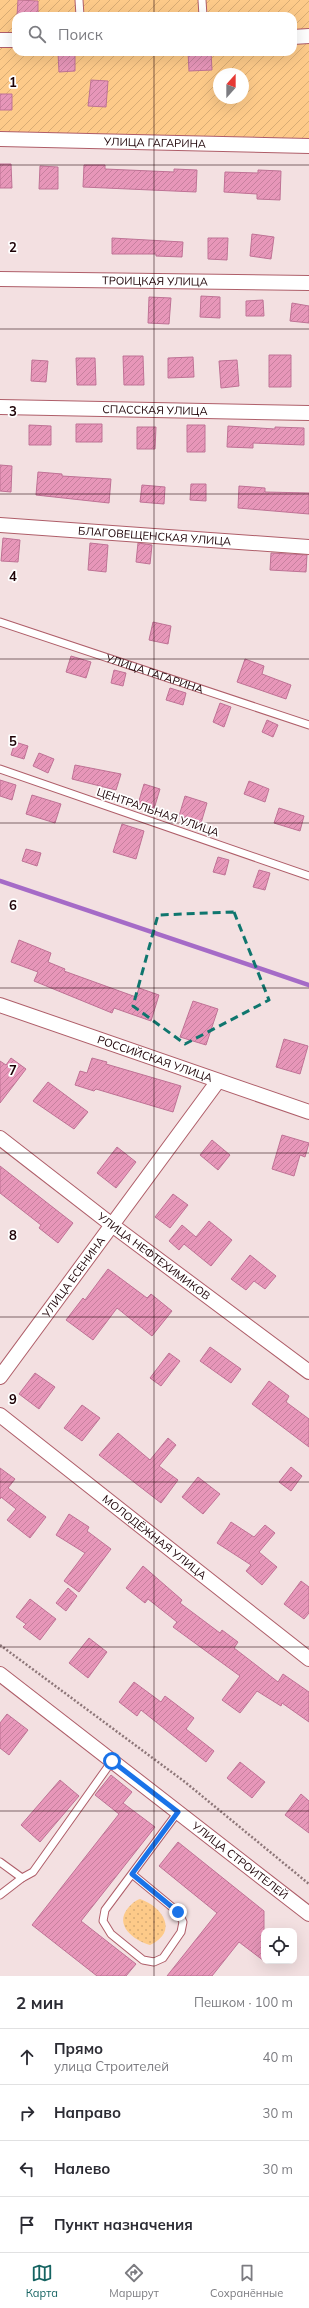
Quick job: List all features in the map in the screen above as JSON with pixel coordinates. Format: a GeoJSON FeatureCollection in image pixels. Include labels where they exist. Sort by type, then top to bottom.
{"type":"FeatureCollection","features":[{"type":"Feature","properties":{"kind":"street"},"geometry":{"type":"LineString","coordinates":[[297,37],[309,36]]}},
{"type":"Feature","properties":{"kind":"street"},"geometry":{"type":"LineString","coordinates":[[0,40],[12,40]]}},
{"type":"Feature","properties":{"kind":"street","name":"УЛИЦА ГАГАРИНА"},"geometry":{"type":"LineString","coordinates":[[0,139],[309,146]]}},
{"type":"Feature","properties":{"kind":"street","name":"ТРОИЦКАЯ УЛИЦА"},"geometry":{"type":"LineString","coordinates":[[0,278],[309,283]]}},
{"type":"Feature","properties":{"kind":"street","name":"СПАССКАЯ УЛИЦА"},"geometry":{"type":"LineString","coordinates":[[0,407],[309,413]]}},
{"type":"Feature","properties":{"kind":"street","name":"БЛАГОВЕЩЕНСКАЯ УЛИЦА"},"geometry":{"type":"LineString","coordinates":[[0,525],[309,547]]}},
{"type":"Feature","properties":{"kind":"street","name":"РОССИЙСКАЯ УЛИЦА"},"geometry":{"type":"LineString","coordinates":[[0,1005],[309,1112]]}},
{"type":"Feature","properties":{"kind":"street","name":"УЛИЦА ЕСЕНИНА"},"geometry":{"type":"LineString","coordinates":[[0,1377],[218,1081]]}},
{"type":"Feature","properties":{"kind":"street","name":"УЛИЦА НЕФТЕХИМИКОВ"},"geometry":{"type":"LineString","coordinates":[[0,1138],[112,1225],[309,1372]]}},
{"type":"Feature","properties":{"kind":"street","name":"МОЛОДЁЖНАЯ УЛИЦА"},"geometry":{"type":"LineString","coordinates":[[0,1415],[309,1658]]}},
{"type":"Feature","properties":{"kind":"street","name":"УЛИЦА СТРОИТЕЛЕЙ"},"geometry":{"type":"LineString","coordinates":[[0,1674],[309,1914]]}},
{"type":"Feature","properties":{"kind":"lane"},"geometry":{"type":"LineString","coordinates":[[79,0],[80,12]]}},
{"type":"Feature","properties":{"kind":"lane"},"geometry":{"type":"LineString","coordinates":[[202,0],[203,12]]}},
{"type":"Feature","properties":{"kind":"lane","name":"УЛИЦА ГАГАРИНА"},"geometry":{"type":"LineString","coordinates":[[0,622],[309,725]]}},
{"type":"Feature","properties":{"kind":"lane","name":"ЦЕНТРАЛЬНАЯ УЛИЦА"},"geometry":{"type":"LineString","coordinates":[[0,769],[309,876]]}},
{"type":"Feature","properties":{"kind":"lane"},"geometry":{"type":"LineString","coordinates":[[0,1895],[22,1878],[33,1872],[112,1761]]}},
{"type":"Feature","properties":{"kind":"lane"},"geometry":{"type":"LineString","coordinates":[[132,1874],[178,1912],[183,1922],[181,1932],[163,1958],[154,1962],[143,1960],[111,1934],[103,1921],[105,1910],[178,1812]]}},
{"type":"Feature","properties":{"kind":"lane"},"geometry":{"type":"LineString","coordinates":[[0,1862],[22,1878]]}},
{"type":"Feature","properties":{"kind":"path"},"geometry":{"type":"LineString","coordinates":[[0,1645],[185,1782],[309,1884]]}},
{"type":"Feature","properties":{"kind":"highlighted area"},"geometry":{"type":"Polygon","coordinates":[[[234,912],[269,1000],[185,1044],[133,1006],[158,915],[234,912]]]}},
{"type":"Feature","properties":{"kind":"shaded area"},"geometry":{"type":"Polygon","coordinates":[[[0,0],[309,0],[309,139],[0,134],[0,0]]]}},
{"type":"Feature","properties":{"kind":"shaded area"},"geometry":{"type":"Polygon","coordinates":[[[140,1899],[155,1908],[161,1914],[166,1927],[159,1940],[150,1945],[137,1940],[127,1931],[124,1926],[124,1914],[132,1904],[140,1899]]]}},
{"type":"Feature","properties":{"kind":"building"},"geometry":{"type":"Polygon","coordinates":[[[18,0],[38,1],[38,12],[17,12],[18,0]]]}},
{"type":"Feature","properties":{"kind":"building"},"geometry":{"type":"Polygon","coordinates":[[[58,56],[75,56],[75,71],[59,72],[58,56]]]}},
{"type":"Feature","properties":{"kind":"building"},"geometry":{"type":"Polygon","coordinates":[[[188,56],[211,56],[212,70],[189,71],[188,56]]]}},
{"type":"Feature","properties":{"kind":"building"},"geometry":{"type":"Polygon","coordinates":[[[91,80],[108,81],[106,107],[88,106],[91,80]]]}},
{"type":"Feature","properties":{"kind":"building"},"geometry":{"type":"Polygon","coordinates":[[[0,94],[12,94],[12,110],[0,110],[0,94]]]}},
{"type":"Feature","properties":{"kind":"building"},"geometry":{"type":"Polygon","coordinates":[[[0,164],[11,164],[12,188],[0,188],[0,164]]]}},
{"type":"Feature","properties":{"kind":"building"},"geometry":{"type":"Polygon","coordinates":[[[84,165],[105,165],[105,169],[174,172],[174,169],[197,170],[196,192],[83,187],[84,165]]]}},
{"type":"Feature","properties":{"kind":"building"},"geometry":{"type":"Polygon","coordinates":[[[40,166],[58,167],[58,189],[39,189],[40,166]]]}},
{"type":"Feature","properties":{"kind":"building"},"geometry":{"type":"Polygon","coordinates":[[[258,170],[281,171],[280,200],[257,199],[257,194],[224,192],[225,172],[258,173],[258,170]]]}},
{"type":"Feature","properties":{"kind":"building"},"geometry":{"type":"Polygon","coordinates":[[[252,234],[274,237],[271,259],[250,256],[252,234]]]}},
{"type":"Feature","properties":{"kind":"building"},"geometry":{"type":"Polygon","coordinates":[[[112,238],[183,242],[182,257],[156,256],[156,254],[112,254],[112,238]]]}},
{"type":"Feature","properties":{"kind":"building"},"geometry":{"type":"Polygon","coordinates":[[[208,238],[228,238],[227,260],[208,259],[208,238]]]}},
{"type":"Feature","properties":{"kind":"building"},"geometry":{"type":"Polygon","coordinates":[[[201,296],[220,297],[220,318],[200,317],[201,296]]]}},
{"type":"Feature","properties":{"kind":"building"},"geometry":{"type":"Polygon","coordinates":[[[149,297],[171,298],[169,324],[148,323],[149,297]]]}},
{"type":"Feature","properties":{"kind":"building"},"geometry":{"type":"Polygon","coordinates":[[[263,300],[264,316],[246,316],[246,301],[263,300]]]}},
{"type":"Feature","properties":{"kind":"building"},"geometry":{"type":"Polygon","coordinates":[[[292,303],[309,306],[309,323],[290,321],[292,303]]]}},
{"type":"Feature","properties":{"kind":"building"},"geometry":{"type":"Polygon","coordinates":[[[269,355],[291,355],[291,387],[269,387],[269,355]]]}},
{"type":"Feature","properties":{"kind":"building"},"geometry":{"type":"Polygon","coordinates":[[[123,356],[143,356],[144,385],[124,385],[123,356]]]}},
{"type":"Feature","properties":{"kind":"building"},"geometry":{"type":"Polygon","coordinates":[[[193,357],[194,377],[168,378],[168,358],[193,357]]]}},
{"type":"Feature","properties":{"kind":"building"},"geometry":{"type":"Polygon","coordinates":[[[76,358],[95,358],[96,385],[77,385],[76,358]]]}},
{"type":"Feature","properties":{"kind":"building"},"geometry":{"type":"Polygon","coordinates":[[[32,360],[48,361],[46,382],[31,381],[32,360]]]}},
{"type":"Feature","properties":{"kind":"building"},"geometry":{"type":"Polygon","coordinates":[[[237,360],[239,386],[221,388],[219,361],[237,360]]]}},
{"type":"Feature","properties":{"kind":"building"},"geometry":{"type":"Polygon","coordinates":[[[76,424],[102,424],[102,442],[76,442],[76,424]]]}},
{"type":"Feature","properties":{"kind":"building"},"geometry":{"type":"Polygon","coordinates":[[[29,425],[51,426],[51,445],[29,445],[29,425]]]}},
{"type":"Feature","properties":{"kind":"building"},"geometry":{"type":"Polygon","coordinates":[[[187,425],[205,425],[205,452],[187,452],[187,425]]]}},
{"type":"Feature","properties":{"kind":"building"},"geometry":{"type":"Polygon","coordinates":[[[228,426],[275,429],[275,427],[304,428],[304,445],[253,443],[253,448],[227,447],[228,426]]]}},
{"type":"Feature","properties":{"kind":"building"},"geometry":{"type":"Polygon","coordinates":[[[137,427],[156,427],[155,449],[137,449],[137,427]]]}},
{"type":"Feature","properties":{"kind":"building"},"geometry":{"type":"Polygon","coordinates":[[[0,465],[12,466],[11,492],[0,491],[0,465]]]}},
{"type":"Feature","properties":{"kind":"building"},"geometry":{"type":"Polygon","coordinates":[[[38,472],[62,474],[62,476],[111,479],[109,503],[36,495],[38,472]]]}},
{"type":"Feature","properties":{"kind":"building"},"geometry":{"type":"Polygon","coordinates":[[[191,484],[206,484],[206,501],[190,500],[191,484]]]}},
{"type":"Feature","properties":{"kind":"building"},"geometry":{"type":"Polygon","coordinates":[[[142,485],[165,487],[164,504],[140,502],[142,485]]]}},
{"type":"Feature","properties":{"kind":"building"},"geometry":{"type":"Polygon","coordinates":[[[239,486],[265,488],[265,492],[309,493],[309,514],[238,508],[239,486]]]}},
{"type":"Feature","properties":{"kind":"building"},"geometry":{"type":"Polygon","coordinates":[[[3,538],[20,540],[18,562],[1,561],[3,538]]]}},
{"type":"Feature","properties":{"kind":"building"},"geometry":{"type":"Polygon","coordinates":[[[90,543],[108,545],[106,572],[88,570],[90,543]]]}},
{"type":"Feature","properties":{"kind":"building"},"geometry":{"type":"Polygon","coordinates":[[[138,543],[152,545],[150,564],[136,562],[138,543]]]}},
{"type":"Feature","properties":{"kind":"building"},"geometry":{"type":"Polygon","coordinates":[[[271,553],[307,555],[306,572],[270,570],[271,553]]]}},
{"type":"Feature","properties":{"kind":"building"},"geometry":{"type":"Polygon","coordinates":[[[153,622],[171,626],[168,644],[149,640],[153,622]]]}},
{"type":"Feature","properties":{"kind":"building"},"geometry":{"type":"Polygon","coordinates":[[[71,656],[91,662],[86,678],[66,672],[71,656]]]}},
{"type":"Feature","properties":{"kind":"building"},"geometry":{"type":"Polygon","coordinates":[[[245,659],[264,666],[262,674],[291,685],[286,699],[237,682],[245,659]]]}},
{"type":"Feature","properties":{"kind":"building"},"geometry":{"type":"Polygon","coordinates":[[[114,670],[126,673],[123,686],[111,683],[114,670]]]}},
{"type":"Feature","properties":{"kind":"building"},"geometry":{"type":"Polygon","coordinates":[[[170,688],[186,693],[183,705],[166,700],[170,688]]]}},
{"type":"Feature","properties":{"kind":"building"},"geometry":{"type":"Polygon","coordinates":[[[220,703],[231,707],[224,727],[213,722],[220,703]]]}},
{"type":"Feature","properties":{"kind":"building"},"geometry":{"type":"Polygon","coordinates":[[[267,720],[278,725],[273,737],[262,732],[267,720]]]}},
{"type":"Feature","properties":{"kind":"building"},"geometry":{"type":"Polygon","coordinates":[[[15,742],[28,746],[24,759],[11,755],[15,742]]]}},
{"type":"Feature","properties":{"kind":"building"},"geometry":{"type":"Polygon","coordinates":[[[39,753],[54,759],[48,773],[33,766],[39,753]]]}},
{"type":"Feature","properties":{"kind":"building"},"geometry":{"type":"Polygon","coordinates":[[[75,765],[121,774],[116,790],[72,779],[75,765]]]}},
{"type":"Feature","properties":{"kind":"building"},"geometry":{"type":"Polygon","coordinates":[[[0,780],[16,785],[12,800],[0,796],[0,780]]]}},
{"type":"Feature","properties":{"kind":"building"},"geometry":{"type":"Polygon","coordinates":[[[249,781],[269,789],[265,802],[244,794],[249,781]]]}},
{"type":"Feature","properties":{"kind":"building"},"geometry":{"type":"Polygon","coordinates":[[[144,784],[160,789],[154,809],[138,804],[144,784]]]}},
{"type":"Feature","properties":{"kind":"building"},"geometry":{"type":"Polygon","coordinates":[[[32,795],[61,804],[55,823],[26,814],[32,795]]]}},
{"type":"Feature","properties":{"kind":"building"},"geometry":{"type":"Polygon","coordinates":[[[185,796],[207,803],[201,823],[179,816],[185,796]]]}},
{"type":"Feature","properties":{"kind":"building"},"geometry":{"type":"Polygon","coordinates":[[[279,808],[304,816],[300,831],[274,823],[279,808]]]}},
{"type":"Feature","properties":{"kind":"building"},"geometry":{"type":"Polygon","coordinates":[[[122,824],[144,831],[136,859],[113,852],[122,824]]]}},
{"type":"Feature","properties":{"kind":"building"},"geometry":{"type":"Polygon","coordinates":[[[26,849],[41,853],[37,866],[22,861],[26,849]]]}},
{"type":"Feature","properties":{"kind":"building"},"geometry":{"type":"Polygon","coordinates":[[[218,857],[229,860],[225,875],[213,872],[218,857]]]}},
{"type":"Feature","properties":{"kind":"building"},"geometry":{"type":"Polygon","coordinates":[[[259,870],[270,873],[265,890],[253,887],[259,870]]]}},
{"type":"Feature","properties":{"kind":"building"},"geometry":{"type":"Polygon","coordinates":[[[19,940],[51,953],[48,962],[65,969],[64,971],[136,997],[139,988],[159,995],[151,1021],[114,1008],[112,1013],[34,981],[38,972],[11,962],[19,940]]]}},
{"type":"Feature","properties":{"kind":"building"},"geometry":{"type":"Polygon","coordinates":[[[193,1001],[218,1009],[206,1045],[180,1037],[193,1001]]]}},
{"type":"Feature","properties":{"kind":"building"},"geometry":{"type":"Polygon","coordinates":[[[284,1039],[308,1046],[300,1074],[276,1067],[284,1039]]]}},
{"type":"Feature","properties":{"kind":"building"},"geometry":{"type":"Polygon","coordinates":[[[11,1058],[26,1069],[0,1103],[0,1061],[6,1065],[11,1058]]]}},
{"type":"Feature","properties":{"kind":"building"},"geometry":{"type":"Polygon","coordinates":[[[92,1058],[107,1062],[106,1064],[181,1086],[173,1112],[96,1089],[94,1091],[75,1085],[80,1071],[87,1073],[92,1058]]]}},
{"type":"Feature","properties":{"kind":"building"},"geometry":{"type":"Polygon","coordinates":[[[48,1082],[88,1112],[74,1129],[33,1101],[48,1082]]]}},
{"type":"Feature","properties":{"kind":"building"},"geometry":{"type":"Polygon","coordinates":[[[282,1135],[309,1143],[305,1157],[300,1155],[294,1176],[272,1169],[282,1135]]]}},
{"type":"Feature","properties":{"kind":"building"},"geometry":{"type":"Polygon","coordinates":[[[212,1140],[230,1155],[218,1170],[200,1155],[212,1140]]]}},
{"type":"Feature","properties":{"kind":"building"},"geometry":{"type":"Polygon","coordinates":[[[117,1147],[136,1162],[116,1188],[97,1173],[117,1147]]]}},
{"type":"Feature","properties":{"kind":"building"},"geometry":{"type":"Polygon","coordinates":[[[0,1166],[73,1223],[58,1243],[39,1228],[41,1225],[0,1193],[0,1166]]]}},
{"type":"Feature","properties":{"kind":"building"},"geometry":{"type":"Polygon","coordinates":[[[173,1194],[188,1205],[170,1228],[155,1217],[173,1194]]]}},
{"type":"Feature","properties":{"kind":"building"},"geometry":{"type":"Polygon","coordinates":[[[209,1221],[232,1240],[211,1266],[184,1244],[179,1250],[169,1241],[182,1225],[196,1237],[209,1221]]]}},
{"type":"Feature","properties":{"kind":"building"},"geometry":{"type":"Polygon","coordinates":[[[250,1255],[276,1276],[265,1289],[254,1281],[246,1290],[231,1279],[250,1255]]]}},
{"type":"Feature","properties":{"kind":"building"},"geometry":{"type":"Polygon","coordinates":[[[108,1269],[147,1298],[151,1294],[172,1311],[152,1336],[117,1308],[93,1340],[66,1320],[83,1298],[85,1300],[108,1269]]]}},
{"type":"Feature","properties":{"kind":"building"},"geometry":{"type":"Polygon","coordinates":[[[210,1347],[241,1369],[231,1383],[200,1361],[210,1347]]]}},
{"type":"Feature","properties":{"kind":"building"},"geometry":{"type":"Polygon","coordinates":[[[169,1353],[180,1361],[161,1386],[150,1378],[169,1353]]]}},
{"type":"Feature","properties":{"kind":"building"},"geometry":{"type":"Polygon","coordinates":[[[35,1373],[55,1387],[39,1409],[19,1394],[35,1373]]]}},
{"type":"Feature","properties":{"kind":"building"},"geometry":{"type":"Polygon","coordinates":[[[269,1381],[289,1396],[286,1402],[309,1419],[309,1447],[252,1404],[269,1381]]]}},
{"type":"Feature","properties":{"kind":"building"},"geometry":{"type":"Polygon","coordinates":[[[82,1405],[100,1418],[82,1441],[64,1428],[82,1405]]]}},
{"type":"Feature","properties":{"kind":"building"},"geometry":{"type":"Polygon","coordinates":[[[118,1433],[150,1460],[168,1438],[176,1445],[159,1466],[178,1480],[161,1503],[99,1455],[118,1433]]]}},
{"type":"Feature","properties":{"kind":"building"},"geometry":{"type":"Polygon","coordinates":[[[291,1467],[302,1476],[291,1491],[279,1482],[291,1467]]]}},
{"type":"Feature","properties":{"kind":"building"},"geometry":{"type":"Polygon","coordinates":[[[0,1468],[15,1479],[8,1488],[46,1517],[30,1538],[7,1520],[16,1509],[1,1497],[0,1499],[0,1468]]]}},
{"type":"Feature","properties":{"kind":"building"},"geometry":{"type":"Polygon","coordinates":[[[198,1477],[220,1494],[203,1514],[182,1497],[198,1477]]]}},
{"type":"Feature","properties":{"kind":"building"},"geometry":{"type":"Polygon","coordinates":[[[69,1514],[89,1527],[87,1531],[111,1549],[79,1592],[64,1581],[85,1553],[56,1535],[69,1514]]]}},
{"type":"Feature","properties":{"kind":"building"},"geometry":{"type":"Polygon","coordinates":[[[231,1522],[254,1537],[265,1525],[275,1533],[259,1552],[277,1567],[262,1585],[246,1571],[251,1565],[217,1543],[231,1522]]]}},
{"type":"Feature","properties":{"kind":"building"},"geometry":{"type":"Polygon","coordinates":[[[143,1566],[182,1600],[180,1603],[220,1633],[222,1630],[238,1642],[234,1648],[278,1682],[283,1674],[309,1692],[309,1722],[282,1703],[281,1706],[257,1691],[240,1713],[222,1700],[240,1676],[173,1627],[177,1622],[148,1599],[145,1603],[126,1588],[143,1566]]]}},
{"type":"Feature","properties":{"kind":"building"},"geometry":{"type":"Polygon","coordinates":[[[301,1581],[309,1587],[309,1613],[304,1619],[284,1604],[301,1581]]]}},
{"type":"Feature","properties":{"kind":"building"},"geometry":{"type":"Polygon","coordinates":[[[68,1588],[77,1596],[66,1611],[56,1603],[68,1588]]]}},
{"type":"Feature","properties":{"kind":"building"},"geometry":{"type":"Polygon","coordinates":[[[30,1599],[56,1619],[40,1640],[23,1627],[26,1624],[16,1617],[30,1599]]]}},
{"type":"Feature","properties":{"kind":"building"},"geometry":{"type":"Polygon","coordinates":[[[89,1638],[107,1652],[88,1678],[69,1663],[89,1638]]]}},
{"type":"Feature","properties":{"kind":"building"},"geometry":{"type":"Polygon","coordinates":[[[134,1682],[161,1702],[165,1696],[194,1718],[186,1729],[214,1751],[206,1762],[141,1710],[137,1716],[119,1702],[134,1682]]]}},
{"type":"Feature","properties":{"kind":"building"},"geometry":{"type":"Polygon","coordinates":[[[7,1714],[28,1730],[9,1755],[0,1748],[0,1723],[7,1714]]]}},
{"type":"Feature","properties":{"kind":"building"},"geometry":{"type":"Polygon","coordinates":[[[240,1762],[265,1782],[252,1798],[227,1778],[240,1762]]]}},
{"type":"Feature","properties":{"kind":"building"},"geometry":{"type":"Polygon","coordinates":[[[111,1775],[132,1792],[123,1803],[155,1827],[81,1921],[136,1964],[126,1976],[97,1976],[32,1925],[119,1814],[95,1795],[111,1775]]]}},
{"type":"Feature","properties":{"kind":"building"},"geometry":{"type":"Polygon","coordinates":[[[60,1780],[79,1796],[40,1842],[21,1825],[60,1780]]]}},
{"type":"Feature","properties":{"kind":"building"},"geometry":{"type":"Polygon","coordinates":[[[301,1794],[309,1801],[309,1833],[285,1815],[301,1794]]]}},
{"type":"Feature","properties":{"kind":"building"},"geometry":{"type":"Polygon","coordinates":[[[178,1842],[264,1911],[264,1928],[261,1928],[261,1959],[239,1942],[212,1976],[167,1976],[217,1913],[159,1866],[178,1842]]]}},
{"type":"Feature","properties":{"kind":"waterway"},"geometry":{"type":"LineString","coordinates":[[0,881],[309,985]]}},
{"type":"Feature","properties":{"kind":"route"},"geometry":{"type":"LineString","coordinates":[[112,1761],[178,1812],[132,1874],[178,1912]]}}]}
